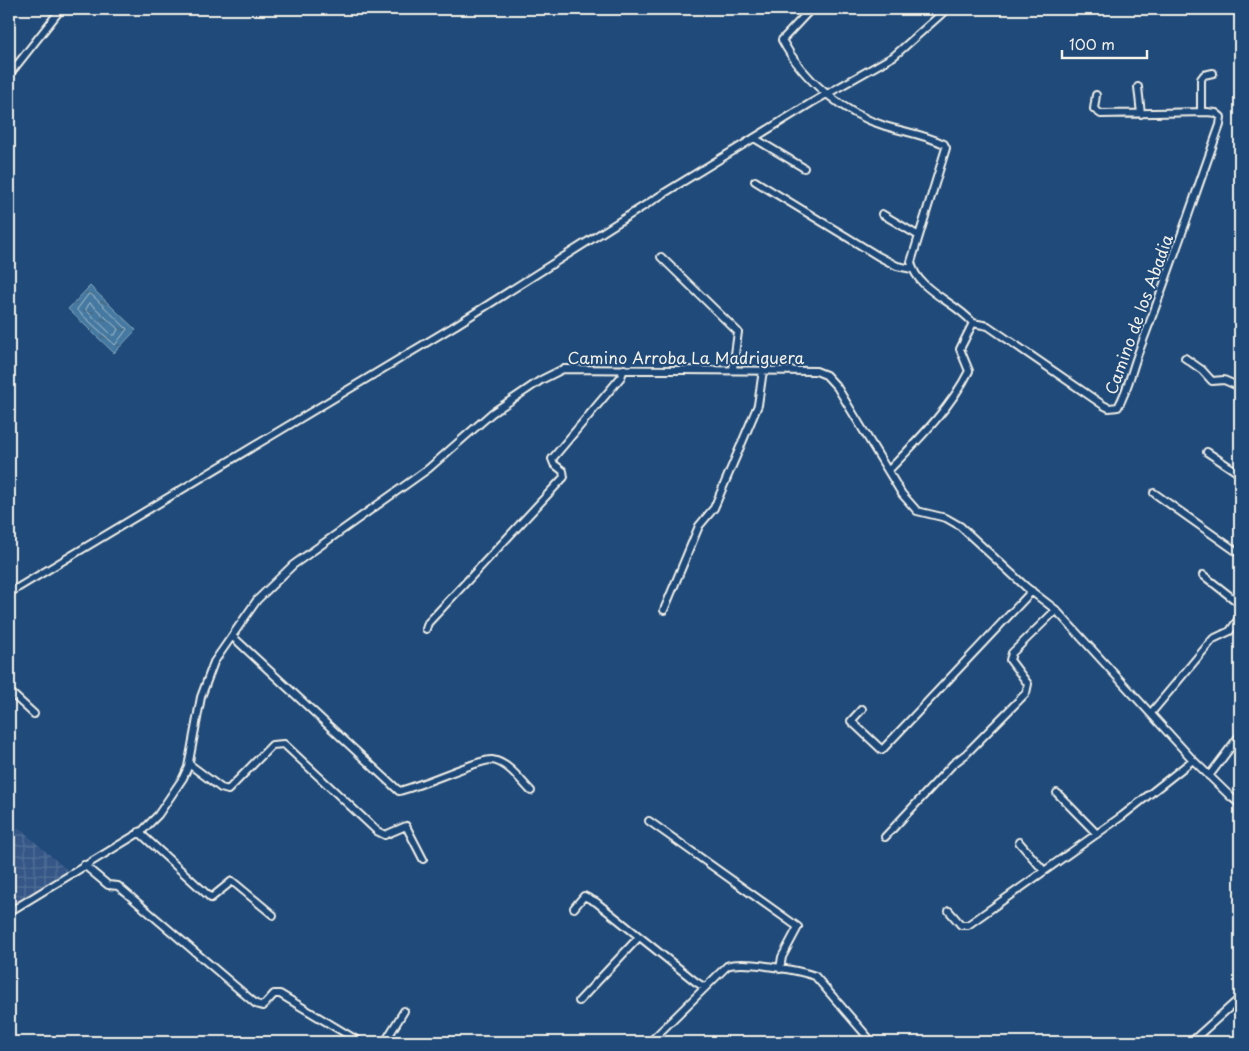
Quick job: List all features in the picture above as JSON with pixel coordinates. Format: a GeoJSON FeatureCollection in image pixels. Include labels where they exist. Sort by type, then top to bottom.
{"type":"FeatureCollection","features":[{"type":"Feature","properties":{"kind":"street"},"geometry":{"type":"LineString","coordinates":[[9,75],[61,9]]}},
{"type":"Feature","properties":{"kind":"street"},"geometry":{"type":"LineString","coordinates":[[755,181],[878,256],[896,266],[912,269],[911,262],[946,148],[944,144],[858,116],[826,95],[782,40],[811,9]]}},
{"type":"Feature","properties":{"kind":"street"},"geometry":{"type":"LineString","coordinates":[[9,593],[448,330],[754,138],[894,56],[947,9]]}},
{"type":"Feature","properties":{"kind":"street"},"geometry":{"type":"LineString","coordinates":[[1201,112],[1201,79],[1204,75],[1213,73]]}},
{"type":"Feature","properties":{"kind":"street"},"geometry":{"type":"LineString","coordinates":[[1138,87],[1141,114]]}},
{"type":"Feature","properties":{"kind":"street","name":"Camino de los Abadia"},"geometry":{"type":"LineString","coordinates":[[912,269],[913,273],[930,289],[966,315],[973,323],[988,326],[998,332],[1103,405],[1109,408],[1118,408],[1189,216],[1220,125],[1220,117],[1216,113],[1201,112],[1096,113],[1094,109],[1096,94]]}},
{"type":"Feature","properties":{"kind":"street"},"geometry":{"type":"LineString","coordinates":[[754,138],[804,168]]}},
{"type":"Feature","properties":{"kind":"street"},"geometry":{"type":"LineString","coordinates":[[882,214],[919,236]]}},
{"type":"Feature","properties":{"kind":"street"},"geometry":{"type":"LineString","coordinates":[[661,256],[738,332],[734,369]]}},
{"type":"Feature","properties":{"kind":"street"},"geometry":{"type":"LineString","coordinates":[[888,471],[922,436],[963,383],[968,371],[960,349],[973,323]]}},
{"type":"Feature","properties":{"kind":"street"},"geometry":{"type":"LineString","coordinates":[[1185,358],[1202,370],[1212,381],[1224,380],[1240,387]]}},
{"type":"Feature","properties":{"kind":"street","name":"Camino Arroba La Madriguera"},"geometry":{"type":"LineString","coordinates":[[9,912],[139,832],[158,815],[172,797],[189,764],[201,697],[214,662],[257,600],[293,565],[428,468],[492,413],[541,380],[563,369],[734,369],[816,371],[826,375],[837,387],[902,494],[917,511],[946,518],[960,526],[1032,591],[1056,610],[1193,760],[1240,804]]}},
{"type":"Feature","properties":{"kind":"street"},"geometry":{"type":"LineString","coordinates":[[426,629],[428,623],[564,477],[563,471],[554,464],[552,459],[621,376],[624,369]]}},
{"type":"Feature","properties":{"kind":"street"},"geometry":{"type":"LineString","coordinates":[[664,610],[699,526],[714,508],[758,405],[762,370]]}},
{"type":"Feature","properties":{"kind":"street"},"geometry":{"type":"LineString","coordinates":[[1207,452],[1240,474]]}},
{"type":"Feature","properties":{"kind":"street"},"geometry":{"type":"LineString","coordinates":[[1154,493],[1240,554]]}},
{"type":"Feature","properties":{"kind":"street"},"geometry":{"type":"LineString","coordinates":[[1203,575],[1240,604]]}},
{"type":"Feature","properties":{"kind":"street"},"geometry":{"type":"LineString","coordinates":[[862,708],[850,721],[882,750],[1032,591]]}},
{"type":"Feature","properties":{"kind":"street"},"geometry":{"type":"LineString","coordinates":[[885,836],[1026,693],[1028,684],[1010,660],[1012,653],[1056,610]]}},
{"type":"Feature","properties":{"kind":"street"},"geometry":{"type":"LineString","coordinates":[[1151,713],[1213,639],[1230,631],[1240,618]]}},
{"type":"Feature","properties":{"kind":"street"},"geometry":{"type":"LineString","coordinates":[[232,636],[399,791],[430,782],[483,761],[493,760],[512,770],[531,792]]}},
{"type":"Feature","properties":{"kind":"street"},"geometry":{"type":"LineString","coordinates":[[9,691],[34,714]]}},
{"type":"Feature","properties":{"kind":"street"},"geometry":{"type":"LineString","coordinates":[[1210,776],[1240,735]]}},
{"type":"Feature","properties":{"kind":"street"},"geometry":{"type":"LineString","coordinates":[[189,764],[221,788],[228,790],[272,745],[284,744],[377,831],[385,835],[406,826],[423,860]]}},
{"type":"Feature","properties":{"kind":"street"},"geometry":{"type":"LineString","coordinates":[[949,911],[961,925],[968,925],[1096,834],[1193,760]]}},
{"type":"Feature","properties":{"kind":"street"},"geometry":{"type":"LineString","coordinates":[[1057,793],[1096,834]]}},
{"type":"Feature","properties":{"kind":"street"},"geometry":{"type":"LineString","coordinates":[[650,821],[798,927],[782,957],[780,970]]}},
{"type":"Feature","properties":{"kind":"street"},"geometry":{"type":"LineString","coordinates":[[139,832],[211,898],[232,881],[273,915]]}},
{"type":"Feature","properties":{"kind":"street"},"geometry":{"type":"LineString","coordinates":[[1019,842],[1044,871]]}},
{"type":"Feature","properties":{"kind":"street"},"geometry":{"type":"LineString","coordinates":[[84,865],[108,885],[118,886],[256,1004],[263,1006],[274,994],[280,994],[360,1042]]}},
{"type":"Feature","properties":{"kind":"street"},"geometry":{"type":"LineString","coordinates":[[574,908],[584,896],[596,902],[696,982],[704,987],[710,984]]}},
{"type":"Feature","properties":{"kind":"street"},"geometry":{"type":"LineString","coordinates":[[579,1001],[639,937]]}},
{"type":"Feature","properties":{"kind":"street"},"geometry":{"type":"LineString","coordinates":[[650,1042],[727,966],[734,963],[750,963],[780,970],[803,972],[814,976],[872,1042]]}},
{"type":"Feature","properties":{"kind":"street"},"geometry":{"type":"LineString","coordinates":[[1191,1042],[1240,998]]}},
{"type":"Feature","properties":{"kind":"street"},"geometry":{"type":"LineString","coordinates":[[385,1042],[404,1011]]}},
{"type":"Feature","properties":{"kind":"shaded area"},"geometry":{"type":"Polygon","coordinates":[[[18,827],[67,870],[9,909],[9,834],[11,836],[18,827]]]}},
{"type":"Feature","properties":{"kind":"water"},"geometry":{"type":"Polygon","coordinates":[[[90,286],[136,330],[114,353],[68,309],[90,286]]]}}]}
